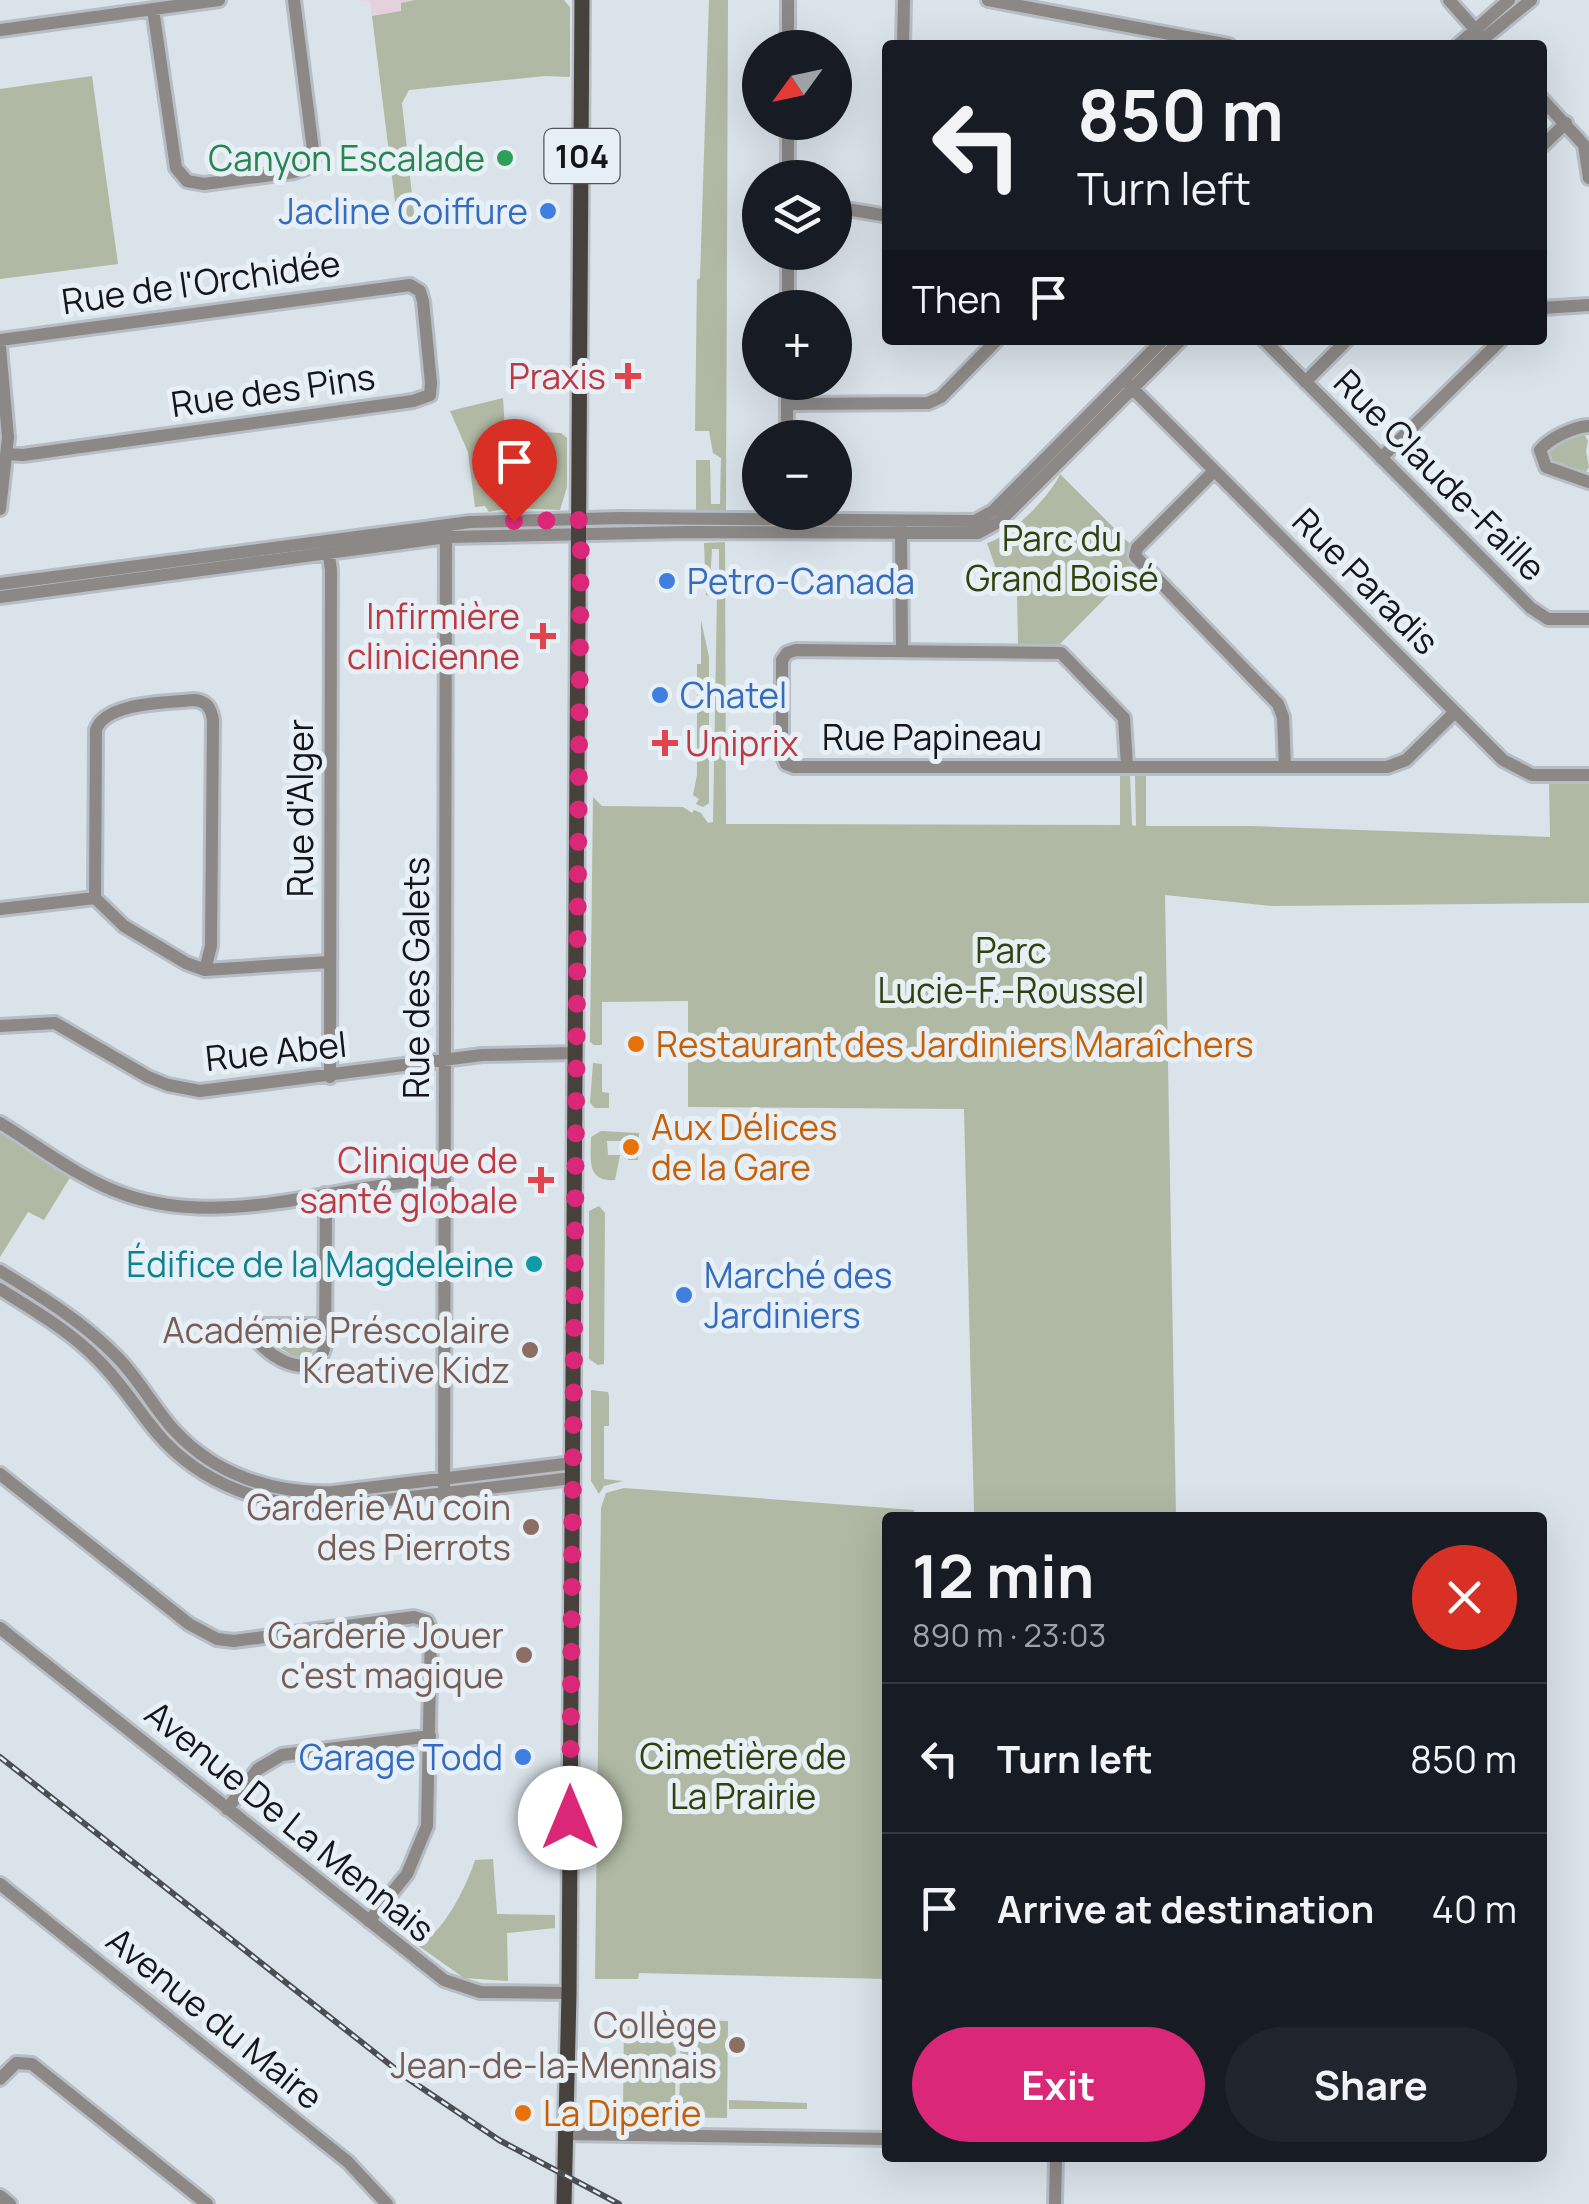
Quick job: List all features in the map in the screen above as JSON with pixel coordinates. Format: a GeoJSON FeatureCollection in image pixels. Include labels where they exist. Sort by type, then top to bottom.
{"type":"FeatureCollection","features":[{"type":"Feature","properties":{"kind":"main road","name":"104"},"geometry":{"type":"LineString","coordinates":[[564,2204],[581,528],[582,0]]}},
{"type":"Feature","properties":{"kind":"street"},"geometry":{"type":"LineString","coordinates":[[0,30],[219,0]]}},
{"type":"Feature","properties":{"kind":"street"},"geometry":{"type":"LineString","coordinates":[[153,9],[176,168],[186,181],[204,184],[300,170],[314,158],[294,0]]}},
{"type":"Feature","properties":{"kind":"street"},"geometry":{"type":"LineString","coordinates":[[788,0],[788,30]]}},
{"type":"Feature","properties":{"kind":"street"},"geometry":{"type":"LineString","coordinates":[[903,40],[904,0]]}},
{"type":"Feature","properties":{"kind":"street"},"geometry":{"type":"LineString","coordinates":[[988,0],[1202,40]]}},
{"type":"Feature","properties":{"kind":"street"},"geometry":{"type":"LineString","coordinates":[[1449,0],[1481,39]]}},
{"type":"Feature","properties":{"kind":"street"},"geometry":{"type":"LineString","coordinates":[[1481,39],[1509,0]]}},
{"type":"Feature","properties":{"kind":"street"},"geometry":{"type":"LineString","coordinates":[[1481,39],[1531,0]]}},
{"type":"Feature","properties":{"kind":"street"},"geometry":{"type":"LineString","coordinates":[[1547,104],[1584,145],[1589,178]]}},
{"type":"Feature","properties":{"kind":"street"},"geometry":{"type":"LineString","coordinates":[[1547,141],[1566,123]]}},
{"type":"Feature","properties":{"kind":"street"},"geometry":{"type":"LineString","coordinates":[[852,210],[882,215]]}},
{"type":"Feature","properties":{"kind":"street","name":"Rue de l'Orchidée"},"geometry":{"type":"LineString","coordinates":[[0,344],[410,284]]}},
{"type":"Feature","properties":{"kind":"street","name":"Rue des Pins"},"geometry":{"type":"LineString","coordinates":[[7,454],[23,455],[426,397],[431,383],[423,301],[420,291],[410,284]]}},
{"type":"Feature","properties":{"kind":"street"},"geometry":{"type":"LineString","coordinates":[[1547,308],[1589,306]]}},
{"type":"Feature","properties":{"kind":"street"},"geometry":{"type":"LineString","coordinates":[[0,344],[7,405],[7,454],[0,509]]}},
{"type":"Feature","properties":{"kind":"street"},"geometry":{"type":"LineString","coordinates":[[788,404],[928,403],[941,396],[993,345]]}},
{"type":"Feature","properties":{"kind":"street"},"geometry":{"type":"LineString","coordinates":[[1128,384],[1159,345]]}},
{"type":"Feature","properties":{"kind":"street"},"geometry":{"type":"LineString","coordinates":[[852,525],[901,527],[975,521],[987,516],[1175,345]]}},
{"type":"Feature","properties":{"kind":"street","name":"Rue Claude-Faille"},"geometry":{"type":"LineString","coordinates":[[1269,345],[1537,614],[1554,619],[1589,619]]}},
{"type":"Feature","properties":{"kind":"street"},"geometry":{"type":"LineString","coordinates":[[1305,382],[1342,345]]}},
{"type":"Feature","properties":{"kind":"street"},"geometry":{"type":"LineString","coordinates":[[1381,458],[1496,345]]}},
{"type":"Feature","properties":{"kind":"street","name":"Rue Paradis"},"geometry":{"type":"LineString","coordinates":[[1128,384],[1516,769],[1541,776],[1589,775]]}},
{"type":"Feature","properties":{"kind":"street"},"geometry":{"type":"LineString","coordinates":[[788,400],[788,420]]}},
{"type":"Feature","properties":{"kind":"street"},"geometry":{"type":"LineString","coordinates":[[1589,426],[1578,427],[1540,450],[1546,468],[1589,482]]}},
{"type":"Feature","properties":{"kind":"street"},"geometry":{"type":"LineString","coordinates":[[1214,471],[1137,548],[1135,556],[1278,704],[1284,717],[1285,767]]}},
{"type":"Feature","properties":{"kind":"street"},"geometry":{"type":"LineString","coordinates":[[0,597],[447,531],[742,523]]}},
{"type":"Feature","properties":{"kind":"street"},"geometry":{"type":"LineString","coordinates":[[901,527],[902,650]]}},
{"type":"Feature","properties":{"kind":"street","name":"Rue des Galets"},"geometry":{"type":"LineString","coordinates":[[443,1485],[447,531]]}},
{"type":"Feature","properties":{"kind":"street"},"geometry":{"type":"LineString","coordinates":[[0,584],[328,547]]}},
{"type":"Feature","properties":{"kind":"street","name":"Rue d'Alger"},"geometry":{"type":"LineString","coordinates":[[328,547],[330,1077]]}},
{"type":"Feature","properties":{"kind":"street","name":"Rue Papineau"},"geometry":{"type":"LineString","coordinates":[[1127,766],[1124,718],[1061,653],[796,650],[787,653],[782,664],[782,754],[786,764],[794,767],[1397,766],[1455,712]]}},
{"type":"Feature","properties":{"kind":"street"},"geometry":{"type":"LineString","coordinates":[[205,970],[211,946],[210,708],[194,700],[115,711],[99,720],[96,730],[94,898],[124,926],[205,970],[328,962]]}},
{"type":"Feature","properties":{"kind":"street"},"geometry":{"type":"LineString","coordinates":[[0,909],[94,898]]}},
{"type":"Feature","properties":{"kind":"street","name":"Rue Abel"},"geometry":{"type":"LineString","coordinates":[[0,1026],[46,1022],[64,1026],[148,1077],[190,1090],[221,1090],[503,1054],[575,1053]]}},
{"type":"Feature","properties":{"kind":"street"},"geometry":{"type":"LineString","coordinates":[[0,1123],[95,1181],[152,1202],[218,1208],[444,1180]]}},
{"type":"Feature","properties":{"kind":"street"},"geometry":{"type":"LineString","coordinates":[[325,1194],[325,1326],[322,1356],[316,1364],[305,1368],[294,1365],[262,1346],[254,1336],[258,1327],[264,1325],[325,1326]]}},
{"type":"Feature","properties":{"kind":"street"},"geometry":{"type":"LineString","coordinates":[[0,1272],[62,1309],[126,1366],[163,1439],[190,1464],[254,1497],[324,1506],[443,1485],[572,1471]]}},
{"type":"Feature","properties":{"kind":"street"},"geometry":{"type":"LineString","coordinates":[[0,1289],[59,1326],[147,1407]]}},
{"type":"Feature","properties":{"kind":"street"},"geometry":{"type":"LineString","coordinates":[[0,1474],[189,1624],[216,1638],[243,1640],[423,1618],[431,1630],[430,1800],[424,1836],[407,1874],[369,1922]]}},
{"type":"Feature","properties":{"kind":"street","name":"Avenue De La Mennais"},"geometry":{"type":"LineString","coordinates":[[0,1628],[436,1975],[458,1988],[569,1993]]}},
{"type":"Feature","properties":{"kind":"street"},"geometry":{"type":"LineString","coordinates":[[227,1809],[263,1765],[282,1755],[430,1736]]}},
{"type":"Feature","properties":{"kind":"street","name":"Avenue du Maire"},"geometry":{"type":"LineString","coordinates":[[0,1884],[348,2162],[387,2204]]}},
{"type":"Feature","properties":{"kind":"street"},"geometry":{"type":"LineString","coordinates":[[0,2079],[16,2063],[32,2064],[207,2204]]}},
{"type":"Feature","properties":{"kind":"street"},"geometry":{"type":"LineString","coordinates":[[566,2134],[882,2139]]}},
{"type":"Feature","properties":{"kind":"street"},"geometry":{"type":"LineString","coordinates":[[1055,2204],[1056,2162]]}},
{"type":"Feature","properties":{"kind":"street"},"geometry":{"type":"LineString","coordinates":[[0,2196],[10,2204]]}},
{"type":"Feature","properties":{"kind":"shaded area"},"geometry":{"type":"Polygon","coordinates":[[[356,0],[415,0],[402,3],[401,11],[372,16],[370,1],[356,0]]]}},
{"type":"Feature","properties":{"kind":"green space"},"geometry":{"type":"Polygon","coordinates":[[[564,0],[570,7],[570,77],[545,76],[409,90],[402,103],[415,223],[398,225],[372,16],[401,11],[401,3],[564,0]]]}},
{"type":"Feature","properties":{"kind":"green space"},"geometry":{"type":"Polygon","coordinates":[[[709,0],[728,0],[726,511],[696,511],[696,460],[710,460],[711,504],[720,504],[721,458],[713,453],[709,431],[695,431],[709,0]]]}},
{"type":"Feature","properties":{"kind":"green space"},"geometry":{"type":"Polygon","coordinates":[[[92,76],[118,264],[0,279],[0,89],[92,76]]]}},
{"type":"Feature","properties":{"kind":"green space"},"geometry":{"type":"Polygon","coordinates":[[[503,398],[505,430],[561,433],[567,438],[567,487],[560,510],[509,508],[489,512],[485,506],[475,507],[468,452],[450,411],[503,398]]]}},
{"type":"Feature","properties":{"kind":"green space"},"geometry":{"type":"Polygon","coordinates":[[[1578,433],[1588,441],[1586,472],[1549,463],[1547,449],[1578,433]]]}},
{"type":"Feature","properties":{"kind":"green space","name":"Parc du Grand Boisé"},"geometry":{"type":"Polygon","coordinates":[[[1060,474],[1131,545],[1127,557],[1135,568],[1059,645],[1018,644],[1017,592],[1004,592],[987,543],[1030,514],[1060,474]]]}},
{"type":"Feature","properties":{"kind":"green space","name":"Parc Lucie-F.-Roussel"},"geometry":{"type":"Polygon","coordinates":[[[725,542],[726,824],[1120,825],[1120,773],[1130,774],[1132,825],[1136,826],[1135,774],[1146,773],[1146,826],[1550,837],[1549,783],[1589,782],[1589,903],[1273,906],[1165,895],[1176,1512],[974,1512],[964,1109],[688,1107],[688,1001],[602,1002],[602,1045],[590,1042],[593,797],[602,806],[683,807],[701,813],[708,823],[713,822],[719,549],[712,549],[709,596],[704,543],[725,542]]]}},
{"type":"Feature","properties":{"kind":"green space"},"geometry":{"type":"Polygon","coordinates":[[[701,620],[709,657],[709,803],[703,807],[696,804],[699,799],[693,795],[697,775],[701,620]]]}},
{"type":"Feature","properties":{"kind":"green space"},"geometry":{"type":"Polygon","coordinates":[[[593,1063],[602,1064],[602,1092],[609,1093],[609,1108],[595,1108],[590,1103],[593,1063]]]}},
{"type":"Feature","properties":{"kind":"green space"},"geometry":{"type":"Polygon","coordinates":[[[601,1131],[639,1133],[638,1160],[628,1160],[628,1155],[634,1154],[633,1141],[607,1141],[608,1155],[620,1155],[615,1180],[599,1177],[592,1168],[591,1137],[601,1131]]]}},
{"type":"Feature","properties":{"kind":"green space"},"geometry":{"type":"Polygon","coordinates":[[[0,1132],[71,1176],[44,1220],[28,1212],[0,1257],[0,1132]]]}},
{"type":"Feature","properties":{"kind":"green space"},"geometry":{"type":"Polygon","coordinates":[[[599,1206],[605,1213],[604,1364],[598,1365],[589,1359],[589,1211],[599,1206]]]}},
{"type":"Feature","properties":{"kind":"green space"},"geometry":{"type":"Polygon","coordinates":[[[311,1333],[317,1337],[318,1345],[307,1357],[295,1357],[267,1340],[265,1335],[311,1333]]]}},
{"type":"Feature","properties":{"kind":"green space"},"geometry":{"type":"Polygon","coordinates":[[[591,1390],[608,1392],[609,1396],[609,1426],[604,1426],[604,1479],[623,1481],[604,1486],[599,1494],[591,1481],[591,1390]]]}},
{"type":"Feature","properties":{"kind":"green space","name":"Cimetière de La Prairie"},"geometry":{"type":"Polygon","coordinates":[[[624,1488],[914,1510],[882,1512],[882,1979],[639,1973],[638,1979],[595,1979],[601,1508],[606,1493],[624,1488]]]}},
{"type":"Feature","properties":{"kind":"green space"},"geometry":{"type":"Polygon","coordinates":[[[493,1859],[497,1914],[555,1915],[555,1928],[507,1933],[508,1981],[464,1978],[416,1944],[444,1922],[475,1860],[493,1859]]]}},
{"type":"Feature","properties":{"kind":"green space"},"geometry":{"type":"Polygon","coordinates":[[[624,2018],[676,2019],[675,2116],[623,2116],[624,2018]]]}},
{"type":"Feature","properties":{"kind":"green space"},"geometry":{"type":"Polygon","coordinates":[[[681,2020],[728,2021],[727,2118],[679,2117],[681,2020]]]}},
{"type":"Feature","properties":{"kind":"green space"},"geometry":{"type":"Polygon","coordinates":[[[729,2100],[807,2103],[807,2109],[729,2109],[729,2100]]]}},
{"type":"Feature","properties":{"kind":"railway"},"geometry":{"type":"LineString","coordinates":[[0,1757],[407,2078],[499,2140],[619,2204]]}},
{"type":"Feature","properties":{"kind":"place","name":"Canyon Escalade"},"geometry":{"type":"Point","coordinates":[505,158]}},
{"type":"Feature","properties":{"kind":"place","name":"Jacline Coiffure"},"geometry":{"type":"Point","coordinates":[548,211]}},
{"type":"Feature","properties":{"kind":"place","name":"Praxis"},"geometry":{"type":"Point","coordinates":[628,376]}},
{"type":"Feature","properties":{"kind":"place","name":"Petro-Canada"},"geometry":{"type":"Point","coordinates":[667,581]}},
{"type":"Feature","properties":{"kind":"place","name":"Infirmière clinicienne"},"geometry":{"type":"Point","coordinates":[543,636]}},
{"type":"Feature","properties":{"kind":"place","name":"Chatel"},"geometry":{"type":"Point","coordinates":[660,695]}},
{"type":"Feature","properties":{"kind":"place","name":"Uniprix"},"geometry":{"type":"Point","coordinates":[665,743]}},
{"type":"Feature","properties":{"kind":"place","name":"Restaurant des Jardiniers Maraîchers"},"geometry":{"type":"Point","coordinates":[636,1044]}},
{"type":"Feature","properties":{"kind":"place","name":"Aux Délices de la Gare"},"geometry":{"type":"Point","coordinates":[631,1147]}},
{"type":"Feature","properties":{"kind":"place","name":"Clinique de santé globale"},"geometry":{"type":"Point","coordinates":[541,1180]}},
{"type":"Feature","properties":{"kind":"place","name":"Édifice de la Magdeleine"},"geometry":{"type":"Point","coordinates":[534,1264]}},
{"type":"Feature","properties":{"kind":"place","name":"Marché des Jardiniers"},"geometry":{"type":"Point","coordinates":[684,1295]}},
{"type":"Feature","properties":{"kind":"place","name":"Académie Préscolaire Kreative Kidz"},"geometry":{"type":"Point","coordinates":[530,1350]}},
{"type":"Feature","properties":{"kind":"place","name":"Garderie Au coin des Pierrots"},"geometry":{"type":"Point","coordinates":[531,1527]}},
{"type":"Feature","properties":{"kind":"place","name":"Garderie Jouer c'est magique"},"geometry":{"type":"Point","coordinates":[524,1655]}},
{"type":"Feature","properties":{"kind":"place","name":"Garage Todd"},"geometry":{"type":"Point","coordinates":[523,1757]}},
{"type":"Feature","properties":{"kind":"place","name":"Collège Jean-de-la-Mennais"},"geometry":{"type":"Point","coordinates":[737,2045]}},
{"type":"Feature","properties":{"kind":"place","name":"La Diperie"},"geometry":{"type":"Point","coordinates":[523,2113]}},
{"type":"Feature","properties":{"kind":"route"},"geometry":{"type":"LineString","coordinates":[[514,521],[581,520],[570,1818]]}}]}
